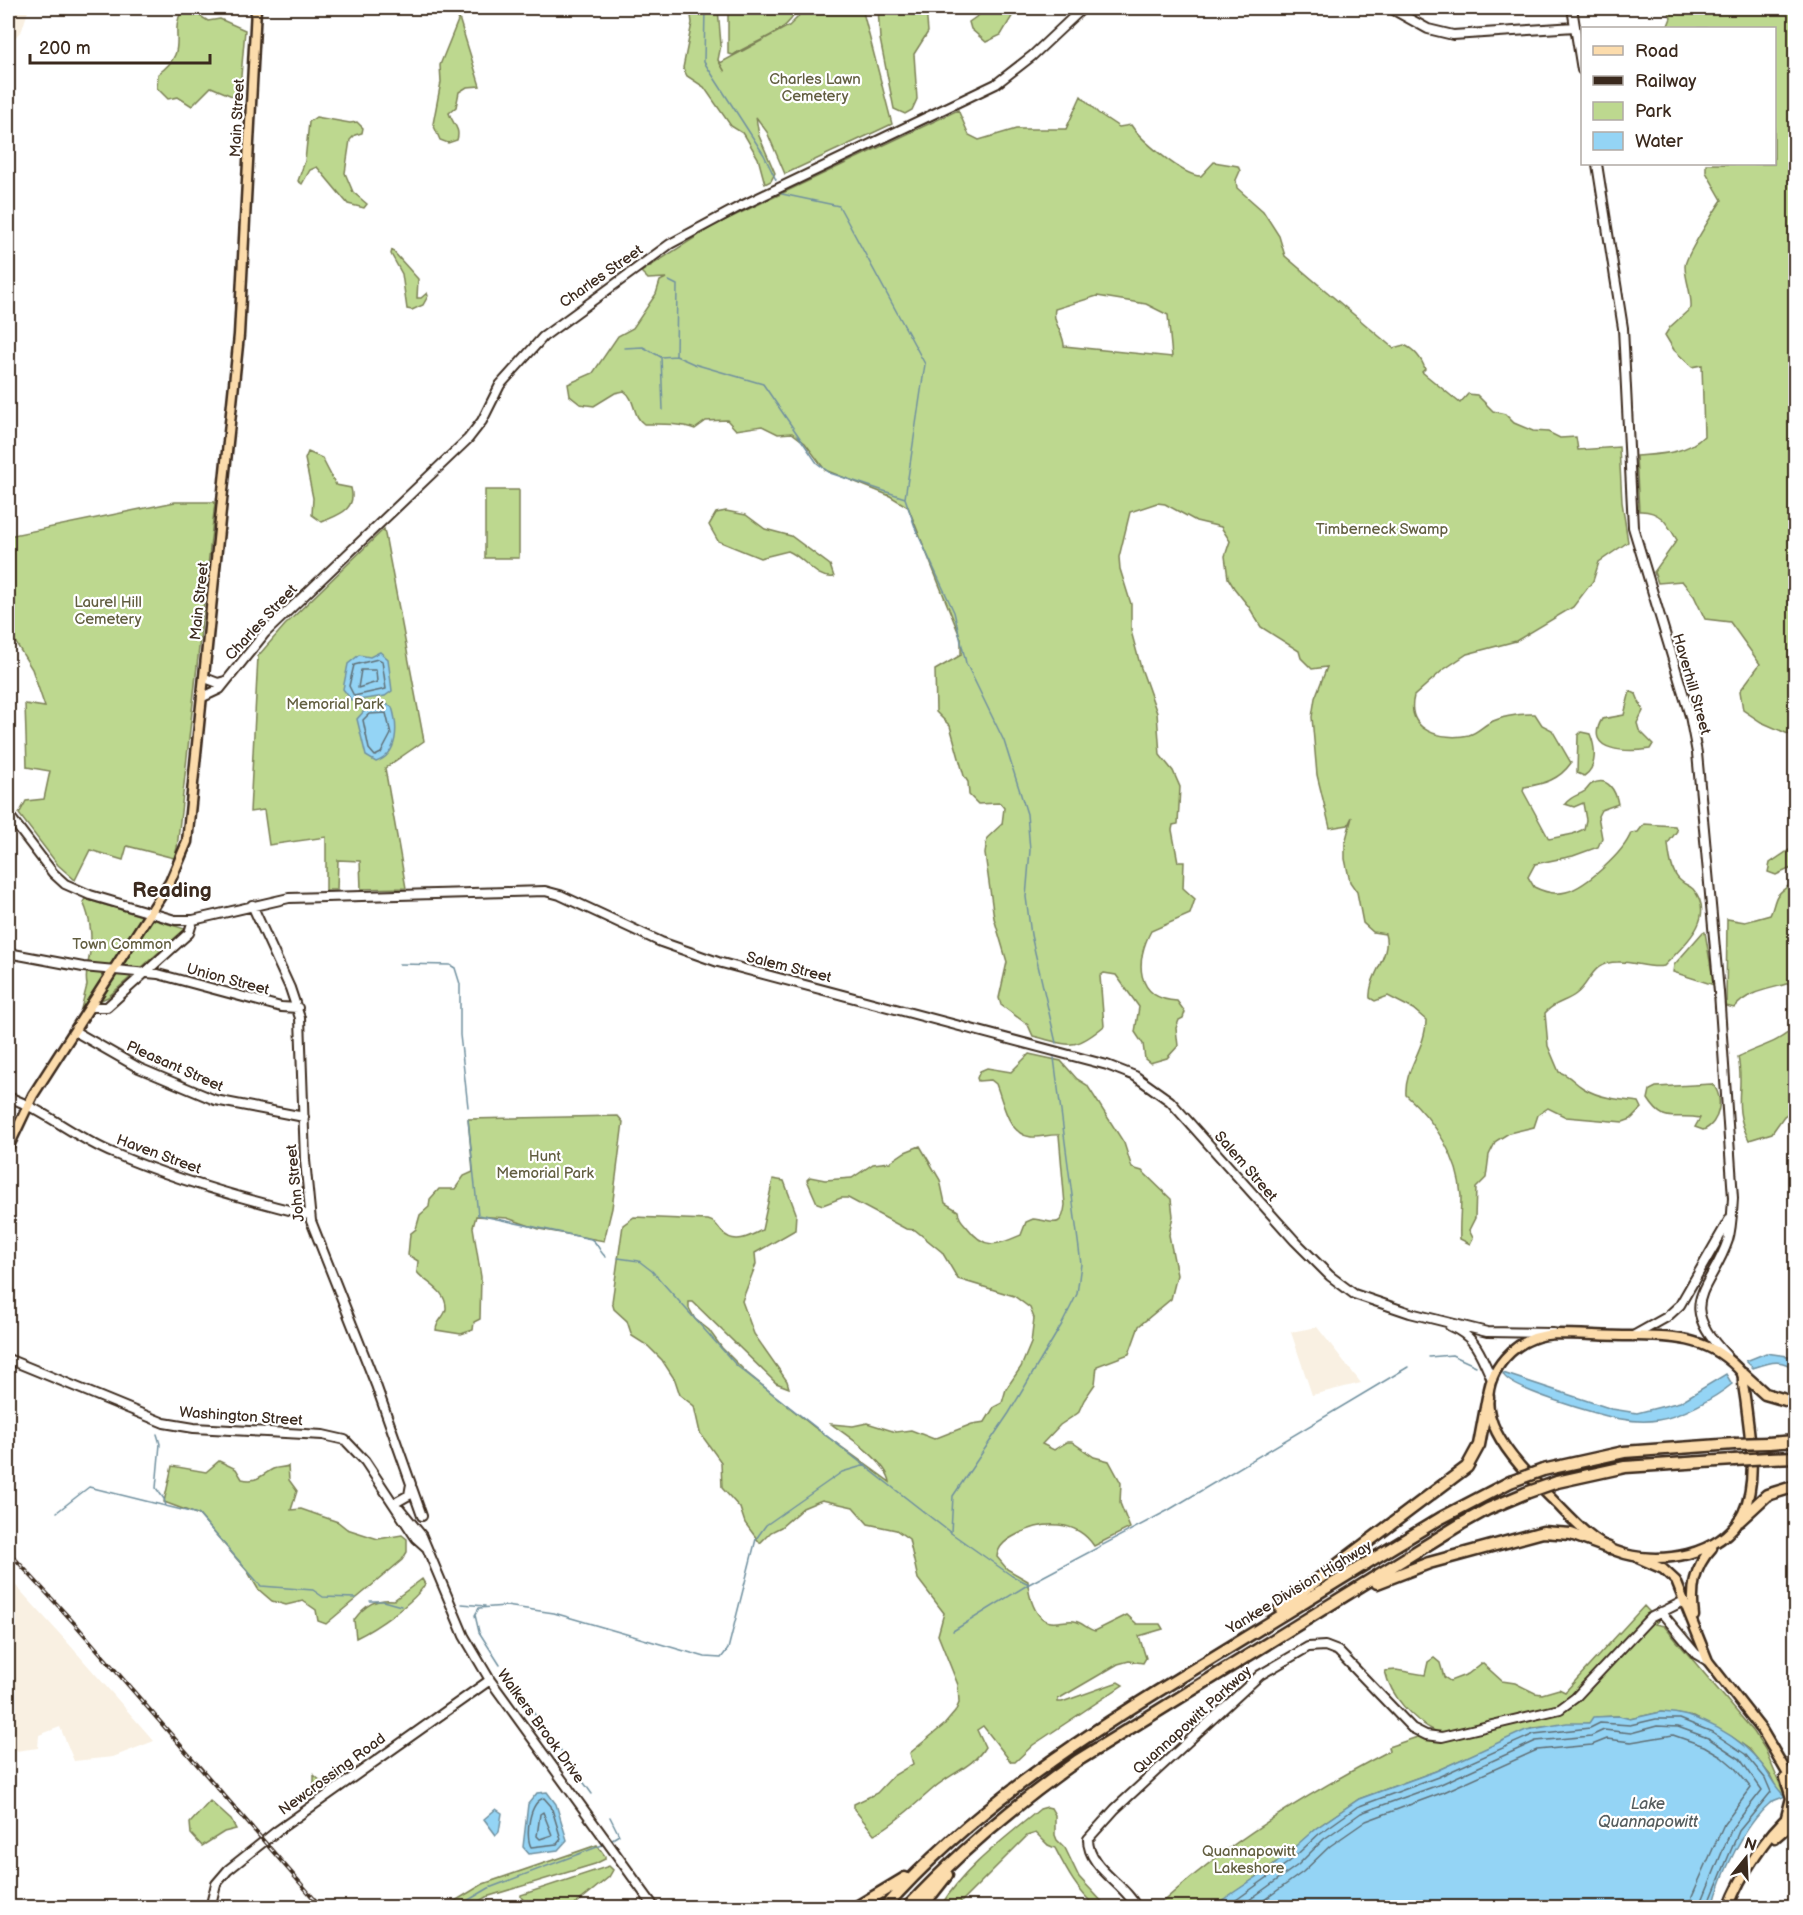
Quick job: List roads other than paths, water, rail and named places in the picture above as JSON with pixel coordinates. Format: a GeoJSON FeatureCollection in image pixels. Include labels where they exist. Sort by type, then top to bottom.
{"type":"FeatureCollection","features":[{"type":"Feature","properties":{"kind":"highway"},"geometry":{"type":"LineString","coordinates":[[1743,1374],[1765,1394],[1796,1403]]}},
{"type":"Feature","properties":{"kind":"highway"},"geometry":{"type":"LineString","coordinates":[[1220,1653],[1467,1467],[1479,1445],[1488,1397]]}},
{"type":"Feature","properties":{"kind":"highway","name":"Yankee Division Highway"},"geometry":{"type":"LineString","coordinates":[[884,1908],[923,1866],[985,1810],[1062,1751],[1441,1518],[1510,1482],[1544,1470],[1624,1452],[1796,1442]]}},
{"type":"Feature","properties":{"kind":"highway","name":"Yankee Division Highway"},"geometry":{"type":"LineString","coordinates":[[907,1908],[970,1845],[1038,1789],[1077,1761],[1488,1509],[1557,1482],[1625,1467],[1796,1457]]}},
{"type":"Feature","properties":{"kind":"highway"},"geometry":{"type":"LineString","coordinates":[[1739,1521],[1767,1495],[1796,1486]]}},
{"type":"Feature","properties":{"kind":"highway"},"geometry":{"type":"LineString","coordinates":[[1333,1603],[1406,1570],[1537,1533],[1566,1533],[1609,1548]]}},
{"type":"Feature","properties":{"kind":"highway"},"geometry":{"type":"LineString","coordinates":[[921,1908],[970,1845]]}},
{"type":"Feature","properties":{"kind":"highway"},"geometry":{"type":"LineString","coordinates":[[855,1908],[923,1866]]}},
{"type":"Feature","properties":{"kind":"main road","name":"Main Street"},"geometry":{"type":"LineString","coordinates":[[8,1148],[28,1105],[177,871],[187,843],[239,335],[256,8]]}},
{"type":"Feature","properties":{"kind":"main road"},"geometry":{"type":"LineString","coordinates":[[1695,1629],[1692,1592],[1695,1574],[1704,1557],[1739,1521],[1747,1503],[1751,1482],[1743,1374],[1734,1363],[1694,1340],[1668,1336],[1540,1335],[1515,1348],[1500,1365],[1492,1379],[1488,1397],[1495,1433],[1506,1449],[1562,1509],[1609,1548],[1667,1572],[1676,1581],[1688,1610],[1695,1629],[1708,1661],[1762,1730],[1796,1788]]}},
{"type":"Feature","properties":{"kind":"main road"},"geometry":{"type":"LineString","coordinates":[[1632,1556],[1684,1556],[1719,1541]]}},
{"type":"Feature","properties":{"kind":"main road"},"geometry":{"type":"LineString","coordinates":[[1728,1908],[1742,1877],[1785,1819],[1789,1810],[1790,1793],[1777,1755]]}},
{"type":"Feature","properties":{"kind":"main road"},"geometry":{"type":"LineString","coordinates":[[1785,1819],[1796,1810]]}},
{"type":"Feature","properties":{"kind":"main road"},"geometry":{"type":"LineString","coordinates":[[1763,1848],[1796,1820]]}},
{"type":"Feature","properties":{"kind":"main road"},"geometry":{"type":"LineString","coordinates":[[1785,1830],[1796,1827]]}},
{"type":"Feature","properties":{"kind":"street","name":"Charles Street"},"geometry":{"type":"LineString","coordinates":[[203,697],[215,693],[274,624],[468,439],[482,421],[500,385],[552,329],[696,228],[996,84],[1025,63],[1083,8]]}},
{"type":"Feature","properties":{"kind":"street"},"geometry":{"type":"LineString","coordinates":[[1390,8],[1431,30],[1453,35],[1575,27]]}},
{"type":"Feature","properties":{"kind":"street"},"geometry":{"type":"LineString","coordinates":[[1572,8],[1581,64]]}},
{"type":"Feature","properties":{"kind":"street","name":"Haverhill Street"},"geometry":{"type":"LineString","coordinates":[[1598,165],[1623,328],[1633,527],[1690,716],[1696,753],[1719,992],[1732,1187],[1729,1239],[1704,1284],[1700,1305],[1706,1329],[1734,1363]]}},
{"type":"Feature","properties":{"kind":"street","name":"Charles Street"},"geometry":{"type":"LineString","coordinates":[[205,678],[224,683]]}},
{"type":"Feature","properties":{"kind":"street","name":"Salem Street"},"geometry":{"type":"LineString","coordinates":[[8,814],[61,880],[80,891],[175,920],[192,920],[252,905],[298,897],[550,892],[662,942],[718,962],[1015,1039],[1119,1069],[1147,1084],[1175,1106],[1280,1226],[1343,1287],[1367,1300],[1460,1330],[1473,1340],[1482,1353],[1492,1379]]}},
{"type":"Feature","properties":{"kind":"street","name":"John Street"},"geometry":{"type":"LineString","coordinates":[[252,905],[298,1008],[302,1040],[309,1215],[376,1385],[422,1516]]}},
{"type":"Feature","properties":{"kind":"street"},"geometry":{"type":"LineString","coordinates":[[92,1007],[100,1009],[107,1007],[189,933],[192,920]]}},
{"type":"Feature","properties":{"kind":"street","name":"Union Street"},"geometry":{"type":"LineString","coordinates":[[8,953],[115,970],[146,972],[280,1007],[298,1008]]}},
{"type":"Feature","properties":{"kind":"street","name":"Pleasant Street"},"geometry":{"type":"LineString","coordinates":[[75,1032],[139,1068],[215,1100],[304,1117]]}},
{"type":"Feature","properties":{"kind":"street","name":"Haven Street"},"geometry":{"type":"LineString","coordinates":[[8,1097],[28,1105],[110,1152],[246,1199],[309,1215]]}},
{"type":"Feature","properties":{"kind":"street","name":"Haverhill Street"},"geometry":{"type":"LineString","coordinates":[[1633,1336],[1667,1317],[1680,1305],[1731,1216]]}},
{"type":"Feature","properties":{"kind":"street","name":"Salem Street"},"geometry":{"type":"LineString","coordinates":[[1429,1319],[1498,1333],[1542,1331],[1556,1334]]}},
{"type":"Feature","properties":{"kind":"street","name":"Washington Street"},"geometry":{"type":"LineString","coordinates":[[8,1359],[164,1424],[342,1438]]}},
{"type":"Feature","properties":{"kind":"street","name":"Walkers Brook Drive"},"geometry":{"type":"LineString","coordinates":[[342,1438],[355,1448],[422,1536],[464,1636],[490,1680],[655,1908]]}},
{"type":"Feature","properties":{"kind":"street"},"geometry":{"type":"LineString","coordinates":[[395,1503],[409,1496],[412,1486]]}},
{"type":"Feature","properties":{"kind":"street","name":"Quannapowitt Parkway"},"geometry":{"type":"LineString","coordinates":[[1137,1908],[1094,1859],[1088,1847],[1088,1839],[1115,1809],[1246,1687],[1304,1648],[1321,1645],[1338,1651],[1412,1728],[1426,1735],[1442,1737],[1560,1709],[1575,1698],[1650,1618],[1684,1601]]}},
{"type":"Feature","properties":{"kind":"street"},"geometry":{"type":"LineString","coordinates":[[1665,1611],[1688,1610]]}},
{"type":"Feature","properties":{"kind":"street"},"geometry":{"type":"LineString","coordinates":[[1665,1611],[1696,1654],[1708,1661]]}},
{"type":"Feature","properties":{"kind":"street","name":"Newcrossing Road"},"geometry":{"type":"LineString","coordinates":[[210,1908],[216,1884],[228,1870],[277,1831],[490,1680]]}},
{"type":"Feature","properties":{"kind":"water"},"geometry":{"type":"Polygon","coordinates":[[[380,652],[388,659],[392,691],[385,696],[352,701],[343,689],[348,664],[359,655],[370,657],[380,652]]]}},
{"type":"Feature","properties":{"kind":"water"},"geometry":{"type":"Polygon","coordinates":[[[386,704],[392,707],[394,714],[395,739],[389,753],[376,762],[366,756],[357,719],[365,710],[380,709],[386,704]]]}},
{"type":"Feature","properties":{"kind":"water"},"geometry":{"type":"Polygon","coordinates":[[[1766,1353],[1795,1357],[1795,1370],[1780,1362],[1753,1368],[1746,1361],[1766,1353]]]}},
{"type":"Feature","properties":{"kind":"water"},"geometry":{"type":"Polygon","coordinates":[[[1503,1373],[1612,1409],[1637,1413],[1680,1402],[1726,1374],[1732,1384],[1687,1411],[1658,1420],[1639,1421],[1611,1417],[1555,1400],[1519,1386],[1503,1373]]]}},
{"type":"Feature","properties":{"kind":"water","name":"Lake Quannapowitt"},"geometry":{"type":"Polygon","coordinates":[[[1661,1712],[1690,1717],[1731,1736],[1754,1755],[1785,1796],[1771,1802],[1742,1838],[1722,1880],[1713,1907],[1212,1907],[1273,1866],[1315,1829],[1359,1799],[1436,1771],[1526,1730],[1567,1723],[1589,1723],[1593,1717],[1619,1716],[1630,1719],[1661,1712]]]}},
{"type":"Feature","properties":{"kind":"water"},"geometry":{"type":"Polygon","coordinates":[[[547,1792],[556,1804],[567,1840],[558,1850],[529,1854],[523,1847],[528,1804],[537,1793],[547,1792]]]}},
{"type":"Feature","properties":{"kind":"water"},"geometry":{"type":"Polygon","coordinates":[[[496,1809],[502,1813],[499,1832],[496,1835],[484,1819],[496,1809]]]}},
{"type":"Feature","properties":{"kind":"waterway"},"geometry":{"type":"LineString","coordinates":[[705,8],[704,62],[764,155],[776,180]]}},
{"type":"Feature","properties":{"kind":"waterway"},"geometry":{"type":"LineString","coordinates":[[782,194],[839,206],[925,364],[905,498],[916,530],[954,612],[966,663],[1004,741],[1027,814],[1030,850],[1026,897],[1031,935],[1056,1043]]}},
{"type":"Feature","properties":{"kind":"waterway"},"geometry":{"type":"LineString","coordinates":[[669,281],[677,285],[676,356],[694,364],[763,384],[817,463],[830,473],[905,498]]}},
{"type":"Feature","properties":{"kind":"waterway"},"geometry":{"type":"LineString","coordinates":[[624,348],[643,347],[661,357]]}},
{"type":"Feature","properties":{"kind":"waterway"},"geometry":{"type":"LineString","coordinates":[[663,410],[661,357],[676,356]]}},
{"type":"Feature","properties":{"kind":"waterway"},"geometry":{"type":"LineString","coordinates":[[399,964],[450,965],[455,968],[460,984],[460,1035],[468,1107]]}},
{"type":"Feature","properties":{"kind":"waterway"},"geometry":{"type":"LineString","coordinates":[[951,1532],[953,1496],[1009,1413],[1062,1324],[1077,1294],[1081,1264],[1054,1058]]}},
{"type":"Feature","properties":{"kind":"waterway"},"geometry":{"type":"LineString","coordinates":[[468,1119],[478,1215],[591,1239],[606,1257]]}},
{"type":"Feature","properties":{"kind":"waterway"},"geometry":{"type":"LineString","coordinates":[[618,1258],[639,1261],[652,1271],[737,1366],[951,1533],[1012,1576],[1029,1584]]}},
{"type":"Feature","properties":{"kind":"waterway"},"geometry":{"type":"LineString","coordinates":[[1429,1357],[1452,1355],[1476,1366]]}},
{"type":"Feature","properties":{"kind":"waterway"},"geometry":{"type":"LineString","coordinates":[[953,1631],[1029,1584],[1167,1511],[1408,1367]]}},
{"type":"Feature","properties":{"kind":"waterway"},"geometry":{"type":"LineString","coordinates":[[157,1434],[160,1444],[156,1488],[166,1506]]}},
{"type":"Feature","properties":{"kind":"waterway"},"geometry":{"type":"LineString","coordinates":[[500,1665],[479,1632],[475,1615],[479,1608],[506,1606],[554,1613],[705,1657],[721,1658],[728,1649],[756,1539],[766,1525],[842,1472],[866,1465]]}},
{"type":"Feature","properties":{"kind":"waterway"},"geometry":{"type":"LineString","coordinates":[[57,1512],[89,1487],[198,1514],[261,1586],[313,1590],[323,1597],[356,1598]]}},
{"type":"Feature","properties":{"kind":"waterway"},"geometry":{"type":"LineString","coordinates":[[370,1601],[383,1601],[401,1606]]}},
{"type":"Feature","properties":{"kind":"waterway"},"geometry":{"type":"LineString","coordinates":[[462,1604],[485,1606]]}},
{"type":"Feature","properties":{"kind":"waterway"},"geometry":{"type":"LineString","coordinates":[[510,1680],[592,1794]]}},
{"type":"Feature","properties":{"kind":"waterway"},"geometry":{"type":"LineString","coordinates":[[609,1841],[619,1835],[610,1817]]}},
{"type":"Feature","properties":{"kind":"waterway"},"geometry":{"type":"LineString","coordinates":[[455,1908],[489,1888],[605,1844]]}},
{"type":"Feature","properties":{"kind":"railway"},"geometry":{"type":"LineString","coordinates":[[8,1551],[75,1624],[322,1908]]}},
{"type":"Feature","properties":{"kind":"district","name":"Reading"},"geometry":{"type":"Point","coordinates":[172,890]}},
{"type":"Feature","properties":{"kind":"park label","name":"Charles Lawn Cemetery"},"geometry":{"type":"Point","coordinates":[815,88]}},
{"type":"Feature","properties":{"kind":"park label","name":"Timberneck Swamp"},"geometry":{"type":"Point","coordinates":[1382,529]}},
{"type":"Feature","properties":{"kind":"park label","name":"Laurel Hill Cemetery"},"geometry":{"type":"Point","coordinates":[108,610]}},
{"type":"Feature","properties":{"kind":"park label","name":"Memorial Park"},"geometry":{"type":"Point","coordinates":[335,704]}},
{"type":"Feature","properties":{"kind":"park label","name":"Town Common"},"geometry":{"type":"Point","coordinates":[122,944]}},
{"type":"Feature","properties":{"kind":"park label","name":"Hunt Memorial Park"},"geometry":{"type":"Point","coordinates":[545,1164]}},
{"type":"Feature","properties":{"kind":"park label","name":"Quannapowitt Lakeshore"},"geometry":{"type":"Point","coordinates":[1249,1860]}}]}
